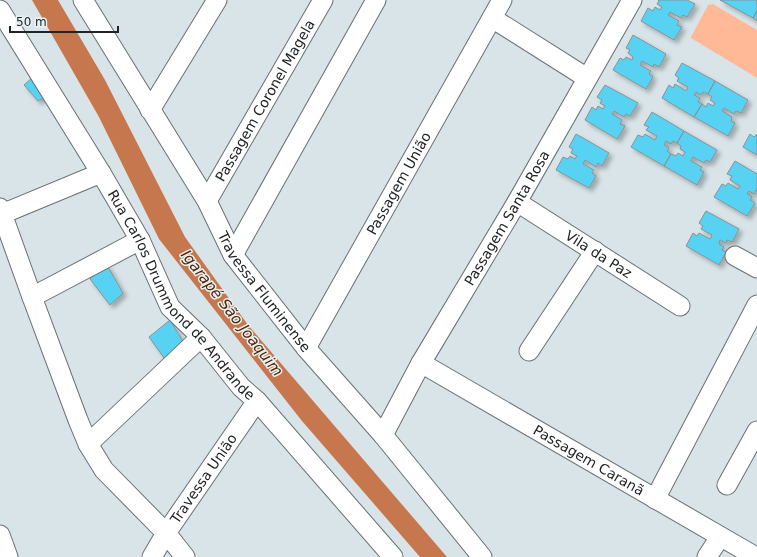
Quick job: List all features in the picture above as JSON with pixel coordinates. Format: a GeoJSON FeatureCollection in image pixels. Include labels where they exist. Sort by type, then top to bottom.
{"type":"FeatureCollection","features":[{"type":"Feature","properties":{"kind":"street","name":"Travessa Fluminense"},"geometry":{"type":"LineString","coordinates":[[83,0],[207,201],[233,255],[306,348],[382,435],[482,557]]}},
{"type":"Feature","properties":{"kind":"street"},"geometry":{"type":"LineString","coordinates":[[150,110],[216,0]]}},
{"type":"Feature","properties":{"kind":"street","name":"Passagem Coronel Magela"},"geometry":{"type":"LineString","coordinates":[[207,201],[323,0]]}},
{"type":"Feature","properties":{"kind":"street"},"geometry":{"type":"LineString","coordinates":[[233,255],[376,0]]}},
{"type":"Feature","properties":{"kind":"street","name":"Passagem União"},"geometry":{"type":"LineString","coordinates":[[306,348],[502,0]]}},
{"type":"Feature","properties":{"kind":"street","name":"Passagem Santa Rosa"},"geometry":{"type":"LineString","coordinates":[[382,435],[421,363],[517,202],[632,0]]}},
{"type":"Feature","properties":{"kind":"street","name":"Rua Carlos Drummond de Andrande"},"geometry":{"type":"LineString","coordinates":[[0,10],[140,240],[170,307],[200,337],[242,387],[257,401],[393,557]]}},
{"type":"Feature","properties":{"kind":"street"},"geometry":{"type":"LineString","coordinates":[[492,18],[587,78]]}},
{"type":"Feature","properties":{"kind":"street"},"geometry":{"type":"LineString","coordinates":[[100,173],[1,211],[88,444],[104,470],[166,533],[185,557]]}},
{"type":"Feature","properties":{"kind":"street","name":"Vila da Paz"},"geometry":{"type":"LineString","coordinates":[[517,202],[680,306]]}},
{"type":"Feature","properties":{"kind":"street"},"geometry":{"type":"LineString","coordinates":[[32,297],[140,240]]}},
{"type":"Feature","properties":{"kind":"street"},"geometry":{"type":"LineString","coordinates":[[529,351],[595,251]]}},
{"type":"Feature","properties":{"kind":"street"},"geometry":{"type":"LineString","coordinates":[[735,256],[757,268]]}},
{"type":"Feature","properties":{"kind":"street"},"geometry":{"type":"LineString","coordinates":[[655,499],[757,305]]}},
{"type":"Feature","properties":{"kind":"street"},"geometry":{"type":"LineString","coordinates":[[88,444],[200,337]]}},
{"type":"Feature","properties":{"kind":"street","name":"Passagem Caranã"},"geometry":{"type":"LineString","coordinates":[[421,363],[756,557]]}},
{"type":"Feature","properties":{"kind":"street","name":"Travessa União"},"geometry":{"type":"LineString","coordinates":[[152,557],[166,533],[257,401]]}},
{"type":"Feature","properties":{"kind":"street"},"geometry":{"type":"LineString","coordinates":[[727,485],[757,431]]}},
{"type":"Feature","properties":{"kind":"street"},"geometry":{"type":"LineString","coordinates":[[0,535],[8,557]]}},
{"type":"Feature","properties":{"kind":"street"},"geometry":{"type":"LineString","coordinates":[[707,557],[720,537]]}},
{"type":"Feature","properties":{"kind":"shaded area"},"geometry":{"type":"Polygon","coordinates":[[[713,4],[757,30],[757,78],[691,38],[708,5],[713,4]]]}},
{"type":"Feature","properties":{"kind":"water","name":"Igarapé São Joaquim"},"geometry":{"type":"Polygon","coordinates":[[[32,0],[58,0],[105,80],[185,237],[248,325],[447,557],[420,557],[302,421],[159,239],[99,117],[32,0]]]}},
{"type":"Feature","properties":{"kind":"building"},"geometry":{"type":"Polygon","coordinates":[[[658,0],[687,0],[695,4],[687,17],[683,15],[681,18],[670,12],[668,15],[679,21],[677,25],[682,27],[674,40],[641,21],[648,8],[653,11],[655,7],[660,10],[662,7],[657,4],[659,1],[658,0]]]}},
{"type":"Feature","properties":{"kind":"building"},"geometry":{"type":"Polygon","coordinates":[[[720,0],[757,0],[757,11],[753,18],[720,0]]]}},
{"type":"Feature","properties":{"kind":"building"},"geometry":{"type":"Polygon","coordinates":[[[757,11],[757,21],[753,18],[757,11]]]}},
{"type":"Feature","properties":{"kind":"building"},"geometry":{"type":"Polygon","coordinates":[[[633,35],[666,54],[659,67],[654,64],[653,67],[642,61],[640,65],[651,71],[649,74],[653,77],[646,89],[613,70],[620,58],[624,60],[626,57],[632,60],[633,57],[628,53],[630,50],[626,48],[633,35]]]}},
{"type":"Feature","properties":{"kind":"building"},"geometry":{"type":"Polygon","coordinates":[[[682,63],[715,81],[708,94],[703,92],[701,95],[696,92],[694,95],[700,98],[698,102],[702,104],[694,117],[662,98],[669,85],[673,88],[675,84],[686,91],[688,87],[677,81],[679,78],[675,75],[682,63]]]}},
{"type":"Feature","properties":{"kind":"building"},"geometry":{"type":"Polygon","coordinates":[[[34,76],[46,96],[38,101],[24,85],[34,76]]]}},
{"type":"Feature","properties":{"kind":"building"},"geometry":{"type":"Polygon","coordinates":[[[715,81],[748,100],[741,113],[736,111],[734,114],[724,108],[722,111],[732,117],[731,121],[735,123],[728,136],[694,117],[702,104],[706,107],[708,103],[713,106],[715,103],[710,100],[712,97],[708,94],[715,81]]]}},
{"type":"Feature","properties":{"kind":"building"},"geometry":{"type":"Polygon","coordinates":[[[605,85],[638,103],[630,116],[626,114],[624,117],[614,111],[612,114],[622,120],[620,124],[625,126],[617,139],[585,120],[592,107],[596,110],[598,106],[603,109],[605,106],[600,103],[602,100],[597,97],[605,85]]]}},
{"type":"Feature","properties":{"kind":"building"},"geometry":{"type":"Polygon","coordinates":[[[652,112],[684,131],[677,143],[673,141],[671,144],[666,141],[664,145],[669,148],[667,151],[671,154],[664,166],[631,147],[638,135],[643,137],[645,134],[655,140],[657,136],[646,130],[649,127],[644,125],[652,112]]]}},
{"type":"Feature","properties":{"kind":"building"},"geometry":{"type":"Polygon","coordinates":[[[684,131],[717,150],[710,162],[706,160],[704,163],[693,157],[691,161],[702,167],[700,170],[704,172],[697,185],[664,166],[671,154],[676,156],[678,153],[683,156],[685,152],[680,149],[681,146],[677,143],[684,131]]]}},
{"type":"Feature","properties":{"kind":"building"},"geometry":{"type":"Polygon","coordinates":[[[576,134],[609,153],[602,166],[598,163],[596,167],[585,160],[583,164],[594,170],[592,173],[596,176],[589,188],[556,170],[563,157],[568,159],[570,156],[575,159],[577,156],[571,153],[573,149],[569,147],[576,134]]]}},
{"type":"Feature","properties":{"kind":"building"},"geometry":{"type":"Polygon","coordinates":[[[750,134],[754,137],[757,134],[757,155],[743,147],[750,134]]]}},
{"type":"Feature","properties":{"kind":"building"},"geometry":{"type":"Polygon","coordinates":[[[735,161],[757,174],[757,191],[756,190],[754,194],[749,191],[747,194],[752,197],[750,200],[755,203],[747,216],[714,197],[722,184],[726,186],[728,183],[738,189],[740,186],[730,180],[732,176],[727,174],[735,161]]]}},
{"type":"Feature","properties":{"kind":"building"},"geometry":{"type":"Polygon","coordinates":[[[706,211],[739,229],[732,242],[727,240],[726,243],[720,240],[719,244],[724,247],[722,250],[726,252],[719,265],[686,246],[693,233],[697,236],[699,233],[710,239],[712,235],[701,229],[703,226],[699,223],[706,211]]]}},
{"type":"Feature","properties":{"kind":"building"},"geometry":{"type":"Polygon","coordinates":[[[107,265],[123,293],[110,305],[90,279],[107,265]]]}},
{"type":"Feature","properties":{"kind":"building"},"geometry":{"type":"Polygon","coordinates":[[[170,320],[184,343],[167,362],[149,337],[170,320]]]}}]}
